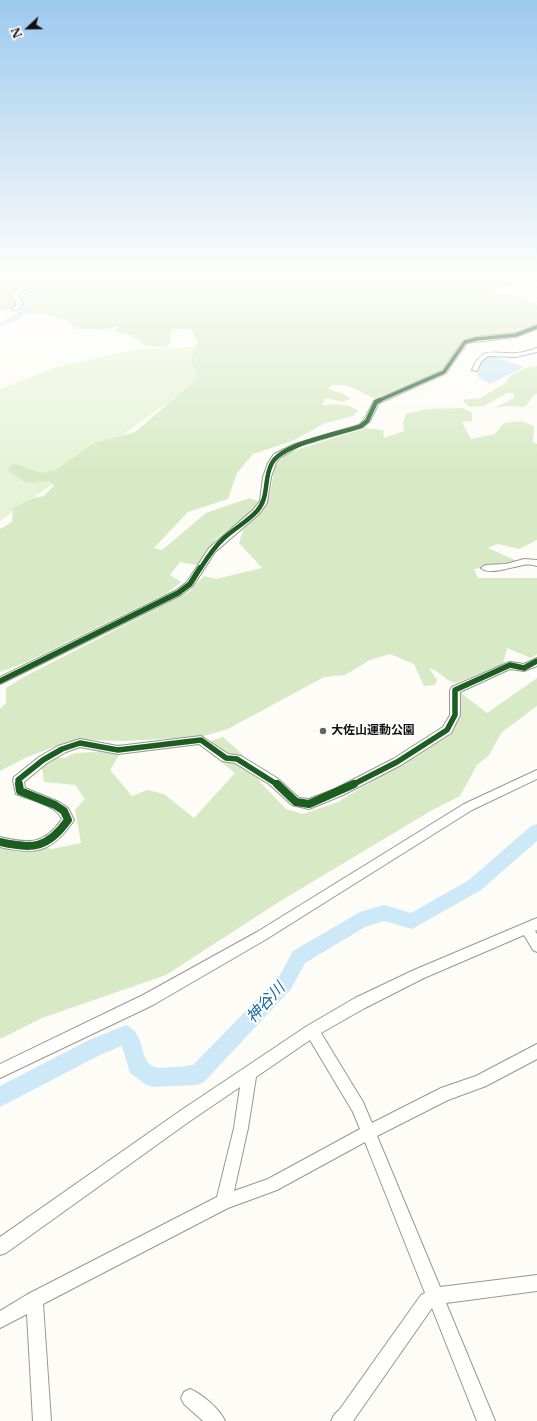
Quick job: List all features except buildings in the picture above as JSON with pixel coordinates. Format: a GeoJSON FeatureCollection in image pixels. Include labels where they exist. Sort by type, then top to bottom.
{"type":"FeatureCollection","features":[{"type":"Feature","properties":{"kind":"street"},"geometry":{"type":"LineString","coordinates":[[0,681],[178,593],[190,584],[212,550],[256,512],[264,501],[267,478],[272,463],[277,456],[297,445],[348,432],[361,426],[367,421],[376,402],[444,372],[465,342],[477,339],[503,336]]}},
{"type":"Feature","properties":{"kind":"street"},"geometry":{"type":"LineString","coordinates":[[475,370],[478,360],[486,354],[516,355],[537,350]]}},
{"type":"Feature","properties":{"kind":"street"},"geometry":{"type":"LineString","coordinates":[[485,568],[506,567],[524,562],[537,563]]}},
{"type":"Feature","properties":{"kind":"street"},"geometry":{"type":"LineString","coordinates":[[0,842],[20,848],[37,847],[48,843],[63,828],[68,820],[64,812],[55,806],[20,791],[18,780],[43,760],[68,747],[80,743],[118,750],[201,740],[226,758],[237,759],[273,781],[296,802],[309,804],[340,792],[398,762],[446,730],[455,715],[455,690],[510,665],[518,668],[527,668],[537,661]]}},
{"type":"Feature","properties":{"kind":"street"},"geometry":{"type":"LineString","coordinates":[[0,1071],[148,1000],[261,936],[455,815],[506,788],[537,774]]}},
{"type":"Feature","properties":{"kind":"street"},"geometry":{"type":"LineString","coordinates":[[0,1247],[250,1072],[312,1031],[360,1003],[419,974],[532,926],[537,946]]}},
{"type":"Feature","properties":{"kind":"street"},"geometry":{"type":"LineString","coordinates":[[312,1031],[358,1107],[486,1421]]}},
{"type":"Feature","properties":{"kind":"street"},"geometry":{"type":"LineString","coordinates":[[0,1320],[34,1300],[224,1202],[272,1185],[369,1132],[446,1093],[459,1090],[498,1072],[537,1051]]}},
{"type":"Feature","properties":{"kind":"street"},"geometry":{"type":"LineString","coordinates":[[224,1202],[241,1128],[250,1072]]}},
{"type":"Feature","properties":{"kind":"street"},"geometry":{"type":"LineString","coordinates":[[340,1421],[346,1415],[427,1301],[435,1296],[537,1283]]}},
{"type":"Feature","properties":{"kind":"street"},"geometry":{"type":"LineString","coordinates":[[34,1300],[42,1421]]}},
{"type":"Feature","properties":{"kind":"street"},"geometry":{"type":"LineString","coordinates":[[190,1398],[216,1421]]}},
{"type":"Feature","properties":{"kind":"green space"},"geometry":{"type":"Polygon","coordinates":[[[133,336],[170,336],[171,343],[164,347],[145,346],[133,336]]]}},
{"type":"Feature","properties":{"kind":"green space"},"geometry":{"type":"Polygon","coordinates":[[[195,336],[481,336],[464,339],[441,371],[375,399],[348,386],[330,386],[328,389],[344,394],[351,399],[342,402],[326,398],[322,405],[350,406],[358,411],[353,416],[325,423],[292,441],[253,454],[237,473],[228,499],[188,512],[154,548],[162,550],[206,513],[249,498],[258,501],[254,510],[217,538],[197,565],[180,562],[170,575],[181,582],[167,593],[24,663],[0,672],[0,529],[12,522],[13,508],[34,498],[44,496],[54,485],[48,481],[26,483],[8,471],[13,463],[41,473],[56,470],[92,444],[135,432],[199,377],[191,361],[198,342],[195,336]]]}},
{"type":"Feature","properties":{"kind":"green space"},"geometry":{"type":"Polygon","coordinates":[[[206,346],[207,375],[0,521],[0,389],[57,367],[133,350],[206,346]]]}},
{"type":"Feature","properties":{"kind":"green space"},"geometry":{"type":"Polygon","coordinates":[[[537,366],[537,394],[534,395],[525,407],[507,406],[495,408],[514,398],[514,393],[507,393],[484,406],[470,407],[462,400],[480,398],[504,384],[511,375],[526,368],[537,366]]]}},
{"type":"Feature","properties":{"kind":"green space"},"geometry":{"type":"Polygon","coordinates":[[[463,408],[472,413],[472,421],[462,422],[471,439],[495,434],[504,423],[521,421],[534,426],[533,442],[537,444],[537,540],[519,549],[498,544],[488,548],[519,562],[474,569],[478,578],[537,578],[537,654],[531,658],[507,648],[503,664],[456,683],[429,668],[437,680],[435,685],[424,686],[414,664],[390,654],[370,660],[345,675],[324,677],[228,729],[201,737],[123,741],[89,740],[64,743],[25,758],[0,771],[0,709],[6,703],[6,688],[24,677],[189,592],[204,576],[216,579],[262,568],[239,543],[243,530],[262,510],[269,499],[275,466],[287,453],[365,428],[383,430],[384,438],[404,431],[403,423],[406,414],[428,409],[463,408]]]}},
{"type":"Feature","properties":{"kind":"green space"},"geometry":{"type":"Polygon","coordinates":[[[537,678],[537,706],[502,732],[489,755],[477,765],[460,796],[429,812],[282,900],[166,975],[42,1018],[0,1039],[0,836],[52,849],[81,843],[75,810],[85,799],[75,785],[44,782],[42,767],[54,758],[65,758],[75,753],[96,752],[121,744],[118,757],[110,770],[132,796],[147,790],[164,794],[194,818],[235,773],[200,745],[223,737],[242,754],[260,782],[286,809],[303,814],[338,802],[450,734],[459,719],[458,701],[461,693],[487,713],[537,678]]]}},
{"type":"Feature","properties":{"kind":"water"},"geometry":{"type":"Polygon","coordinates":[[[491,357],[496,357],[524,367],[490,384],[479,378],[478,374],[483,362],[491,357]]]}},
{"type":"Feature","properties":{"kind":"waterway","name":"神谷川"},"geometry":{"type":"LineString","coordinates":[[0,1097],[96,1047],[126,1035],[132,1043],[137,1066],[152,1077],[197,1075],[285,983],[299,957],[360,920],[384,913],[412,921],[475,885],[537,831]]}},
{"type":"Feature","properties":{"kind":"cycle path"},"geometry":{"type":"LineString","coordinates":[[0,681],[178,593],[190,584],[212,550],[256,512],[264,501],[267,477],[272,463],[277,456],[297,445],[361,426],[367,421],[376,402],[444,372],[465,342],[477,339],[503,336]]}},
{"type":"Feature","properties":{"kind":"cycle path"},"geometry":{"type":"LineString","coordinates":[[0,842],[21,847],[39,846],[47,843],[54,837],[68,820],[64,811],[55,805],[20,791],[18,780],[43,760],[62,749],[80,743],[118,750],[201,740],[226,758],[237,759],[273,781],[296,802],[309,804],[339,792],[397,762],[447,730],[455,715],[455,690],[510,665],[524,668],[537,661]]}},
{"type":"Feature","properties":{"kind":"place","name":"大佐山運動公園"},"geometry":{"type":"Point","coordinates":[323,731]}}]}
